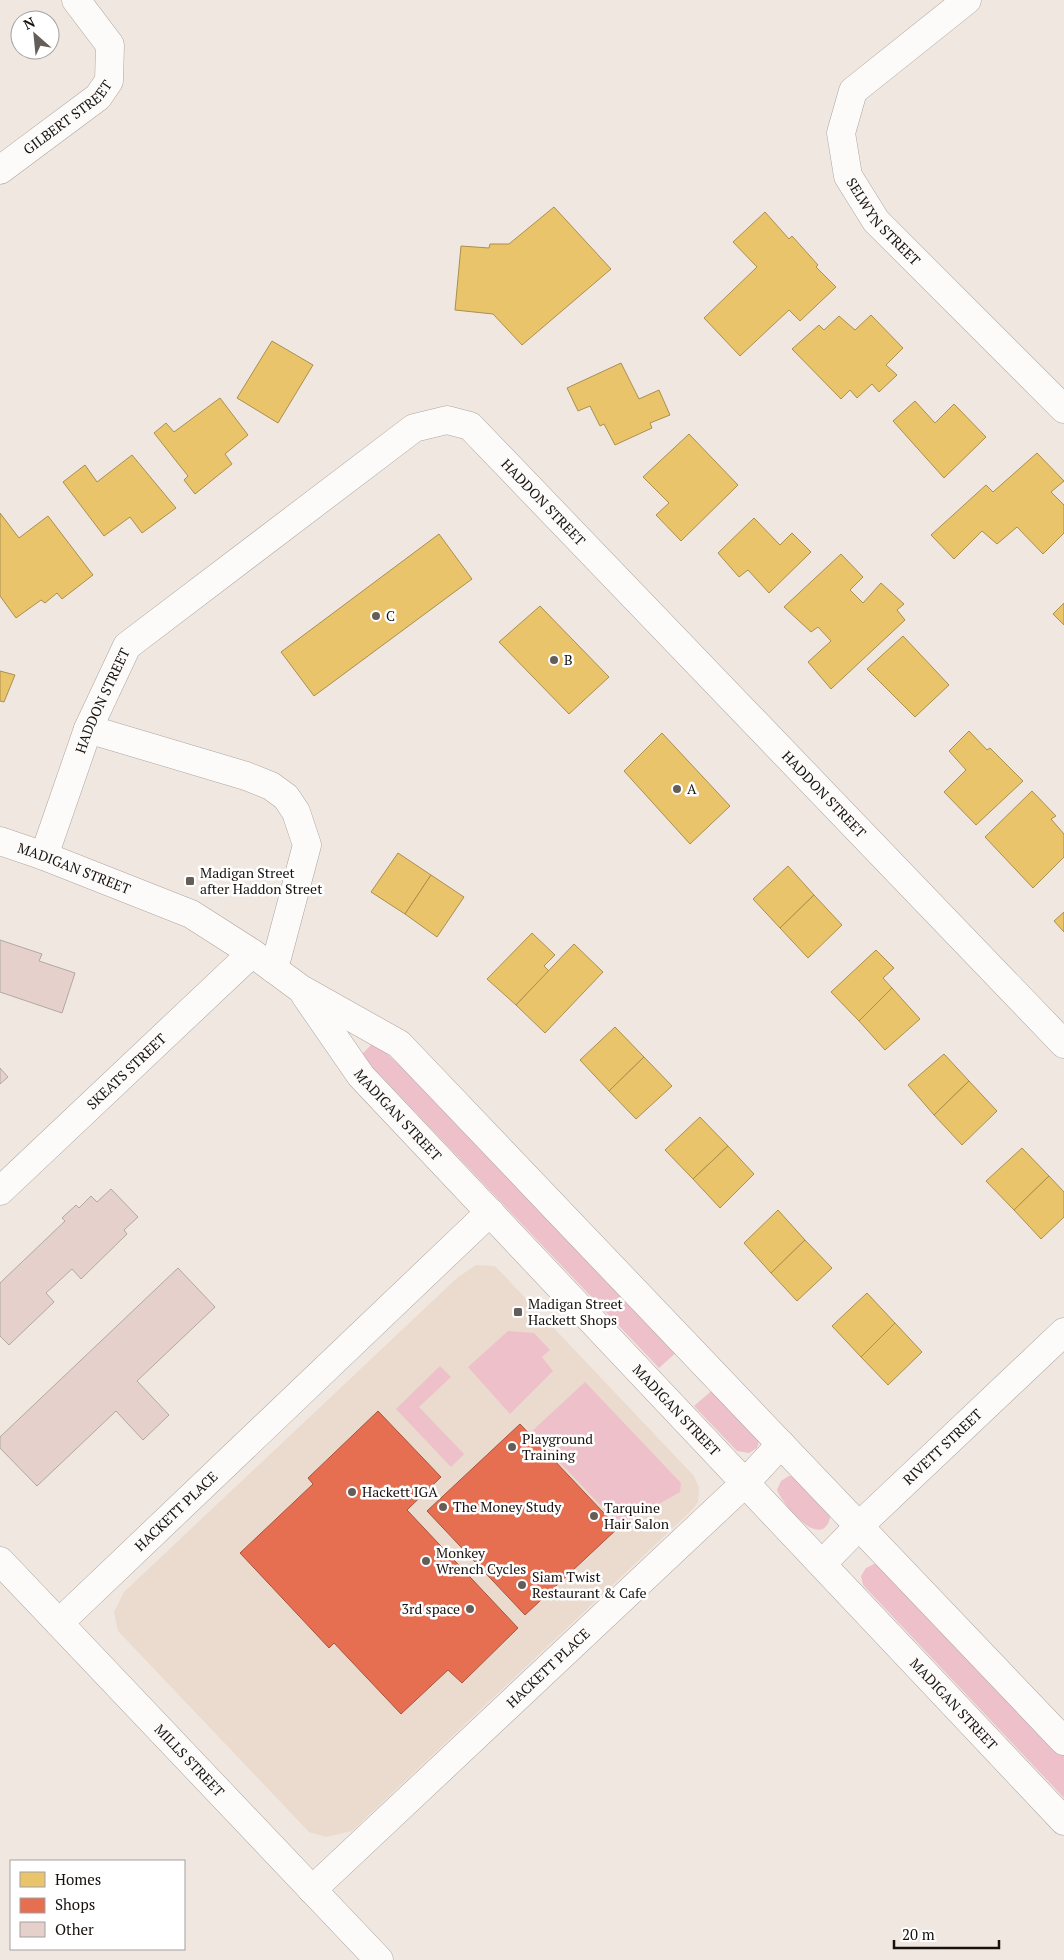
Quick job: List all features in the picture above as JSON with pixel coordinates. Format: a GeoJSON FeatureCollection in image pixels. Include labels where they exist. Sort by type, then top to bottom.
{"type":"FeatureCollection","features":[{"type":"Feature","properties":{"kind":"street","name":"GILBERT STREET"},"geometry":{"type":"LineString","coordinates":[[0,170],[98,98],[108,81],[110,45],[76,0]]}},
{"type":"Feature","properties":{"kind":"street","name":"SELWYN STREET"},"geometry":{"type":"LineString","coordinates":[[967,0],[853,91],[841,133],[848,176],[876,221],[1064,409]]}},
{"type":"Feature","properties":{"kind":"street","name":"HADDON STREET"},"geometry":{"type":"LineString","coordinates":[[44,856],[88,729],[127,646],[414,428],[447,420],[470,426],[1064,1044]]}},
{"type":"Feature","properties":{"kind":"street"},"geometry":{"type":"LineString","coordinates":[[88,729],[246,776],[271,786],[286,797],[296,812],[307,845],[274,969]]}},
{"type":"Feature","properties":{"kind":"street","name":"MADIGAN STREET"},"geometry":{"type":"LineString","coordinates":[[0,842],[44,856],[191,914],[252,953],[301,989],[398,1044],[1064,1741]]}},
{"type":"Feature","properties":{"kind":"street","name":"SKEATS STREET"},"geometry":{"type":"LineString","coordinates":[[0,1191],[252,953]]}},
{"type":"Feature","properties":{"kind":"street","name":"MADIGAN STREET"},"geometry":{"type":"LineString","coordinates":[[301,989],[361,1076],[1064,1821]]}},
{"type":"Feature","properties":{"kind":"street","name":"HACKETT PLACE"},"geometry":{"type":"LineString","coordinates":[[59,1623],[490,1212]]}},
{"type":"Feature","properties":{"kind":"street","name":"RIVETT STREET"},"geometry":{"type":"LineString","coordinates":[[822,1564],[859,1526],[1064,1332]]}},
{"type":"Feature","properties":{"kind":"street","name":"HACKETT PLACE"},"geometry":{"type":"LineString","coordinates":[[312,1890],[745,1483],[781,1444]]}},
{"type":"Feature","properties":{"kind":"street","name":"MILLS STREET"},"geometry":{"type":"LineString","coordinates":[[0,1561],[379,1960]]}},
{"type":"Feature","properties":{"kind":"shaded area"},"geometry":{"type":"Polygon","coordinates":[[[372,1044],[385,1052],[455,1113],[680,1349],[659,1368],[361,1055],[372,1044]]]}},
{"type":"Feature","properties":{"kind":"shaded area"},"geometry":{"type":"Polygon","coordinates":[[[476,1265],[495,1266],[694,1476],[699,1488],[698,1502],[692,1510],[352,1831],[326,1837],[309,1832],[118,1631],[114,1612],[124,1592],[458,1277],[476,1265]]]}},
{"type":"Feature","properties":{"kind":"shaded area"},"geometry":{"type":"Polygon","coordinates":[[[508,1331],[534,1333],[550,1350],[542,1357],[553,1371],[510,1414],[468,1367],[508,1331]]]}},
{"type":"Feature","properties":{"kind":"shaded area"},"geometry":{"type":"Polygon","coordinates":[[[440,1366],[451,1377],[419,1407],[464,1454],[451,1467],[396,1409],[440,1366]]]}},
{"type":"Feature","properties":{"kind":"shaded area"},"geometry":{"type":"Polygon","coordinates":[[[585,1382],[681,1483],[680,1492],[620,1526],[531,1432],[585,1382]]]}},
{"type":"Feature","properties":{"kind":"shaded area"},"geometry":{"type":"Polygon","coordinates":[[[716,1387],[759,1441],[757,1448],[749,1453],[737,1451],[694,1406],[716,1387]]]}},
{"type":"Feature","properties":{"kind":"shaded area"},"geometry":{"type":"Polygon","coordinates":[[[789,1476],[798,1477],[831,1513],[827,1525],[821,1530],[813,1529],[804,1524],[781,1498],[777,1490],[781,1481],[789,1476]]]}},
{"type":"Feature","properties":{"kind":"shaded area"},"geometry":{"type":"Polygon","coordinates":[[[874,1564],[886,1566],[1064,1755],[1064,1798],[863,1585],[861,1576],[866,1568],[874,1564]]]}},
{"type":"Feature","properties":{"kind":"building: Homes"},"geometry":{"type":"Polygon","coordinates":[[[554,207],[611,269],[522,345],[493,314],[455,310],[461,246],[489,248],[490,244],[509,244],[554,207]]]}},
{"type":"Feature","properties":{"kind":"building: Homes"},"geometry":{"type":"Polygon","coordinates":[[[765,212],[789,239],[792,236],[818,265],[816,267],[836,287],[800,321],[789,310],[740,356],[704,318],[757,267],[733,242],[765,212]]]}},
{"type":"Feature","properties":{"kind":"building: Homes"},"geometry":{"type":"Polygon","coordinates":[[[871,315],[903,348],[886,365],[897,375],[879,392],[872,384],[857,398],[850,390],[841,399],[792,349],[819,325],[824,330],[839,316],[855,330],[871,315]]]}},
{"type":"Feature","properties":{"kind":"building: Homes"},"geometry":{"type":"Polygon","coordinates":[[[272,341],[313,365],[278,423],[237,398],[272,341]]]}},
{"type":"Feature","properties":{"kind":"building: Homes"},"geometry":{"type":"Polygon","coordinates":[[[621,363],[639,399],[659,390],[670,415],[650,423],[652,428],[615,445],[604,424],[600,426],[590,406],[578,411],[567,388],[621,363]]]}},
{"type":"Feature","properties":{"kind":"building: Homes"},"geometry":{"type":"Polygon","coordinates":[[[220,398],[248,435],[225,454],[232,464],[195,494],[184,480],[188,476],[154,433],[166,423],[174,432],[220,398]]]}},
{"type":"Feature","properties":{"kind":"building: Homes"},"geometry":{"type":"Polygon","coordinates":[[[915,401],[935,423],[954,404],[986,437],[944,478],[893,421],[915,401]]]}},
{"type":"Feature","properties":{"kind":"building: Homes"},"geometry":{"type":"Polygon","coordinates":[[[689,434],[738,485],[681,541],[656,515],[669,503],[643,477],[689,434]]]}},
{"type":"Feature","properties":{"kind":"building: Homes"},"geometry":{"type":"Polygon","coordinates":[[[1037,453],[1064,481],[1051,492],[1064,505],[1064,533],[1043,554],[1017,527],[997,544],[982,531],[954,559],[931,535],[986,485],[993,492],[1037,453]]]}},
{"type":"Feature","properties":{"kind":"building: Homes"},"geometry":{"type":"Polygon","coordinates":[[[132,455],[176,508],[142,533],[130,517],[104,536],[63,482],[85,465],[97,482],[132,455]]]}},
{"type":"Feature","properties":{"kind":"building: Homes"},"geometry":{"type":"Polygon","coordinates":[[[0,513],[19,538],[48,516],[93,575],[62,599],[57,593],[45,603],[41,600],[16,618],[0,596],[0,513]]]}},
{"type":"Feature","properties":{"kind":"building: Homes"},"geometry":{"type":"Polygon","coordinates":[[[754,518],[780,545],[792,533],[811,552],[769,593],[748,570],[739,577],[718,553],[754,518]]]}},
{"type":"Feature","properties":{"kind":"building: Homes","name":"C"},"geometry":{"type":"Polygon","coordinates":[[[439,534],[472,579],[314,696],[281,652],[439,534]]]}},
{"type":"Feature","properties":{"kind":"building: Homes"},"geometry":{"type":"Polygon","coordinates":[[[841,554],[863,577],[850,590],[863,603],[881,583],[904,604],[897,610],[905,620],[831,689],[808,662],[831,641],[818,627],[811,632],[784,607],[841,554]]]}},
{"type":"Feature","properties":{"kind":"building: Homes"},"geometry":{"type":"Polygon","coordinates":[[[1064,603],[1064,625],[1053,614],[1064,603]]]}},
{"type":"Feature","properties":{"kind":"building: Homes","name":"B"},"geometry":{"type":"Polygon","coordinates":[[[540,606],[609,677],[569,714],[499,642],[540,606]]]}},
{"type":"Feature","properties":{"kind":"building: Homes"},"geometry":{"type":"Polygon","coordinates":[[[903,636],[949,685],[915,717],[867,669],[903,636]]]}},
{"type":"Feature","properties":{"kind":"building: Homes"},"geometry":{"type":"Polygon","coordinates":[[[0,671],[15,675],[4,702],[0,701],[0,671]]]}},
{"type":"Feature","properties":{"kind":"building: Homes"},"geometry":{"type":"Polygon","coordinates":[[[969,731],[987,750],[990,748],[1023,781],[976,825],[944,792],[966,770],[949,751],[969,731]]]}},
{"type":"Feature","properties":{"kind":"building: Homes","name":"A"},"geometry":{"type":"Polygon","coordinates":[[[662,733],[730,806],[690,844],[624,771],[662,733]]]}},
{"type":"Feature","properties":{"kind":"building: Homes"},"geometry":{"type":"Polygon","coordinates":[[[1032,791],[1056,816],[1051,819],[1064,834],[1064,857],[1033,888],[985,837],[1032,791]]]}},
{"type":"Feature","properties":{"kind":"building: Homes"},"geometry":{"type":"Polygon","coordinates":[[[398,853],[431,875],[405,914],[371,892],[398,853]]]}},
{"type":"Feature","properties":{"kind":"building: Homes"},"geometry":{"type":"Polygon","coordinates":[[[788,866],[814,895],[780,928],[753,899],[788,866]]]}},
{"type":"Feature","properties":{"kind":"building: Homes"},"geometry":{"type":"Polygon","coordinates":[[[431,875],[464,897],[437,937],[405,914],[431,875]]]}},
{"type":"Feature","properties":{"kind":"building: Homes"},"geometry":{"type":"Polygon","coordinates":[[[814,895],[842,925],[808,958],[780,928],[814,895]]]}},
{"type":"Feature","properties":{"kind":"building: Homes"},"geometry":{"type":"Polygon","coordinates":[[[1064,912],[1064,932],[1054,921],[1064,912]]]}},
{"type":"Feature","properties":{"kind":"building: Homes"},"geometry":{"type":"Polygon","coordinates":[[[532,933],[555,955],[544,966],[549,971],[516,1005],[487,979],[532,933]]]}},
{"type":"Feature","properties":{"kind":"building: Homes"},"geometry":{"type":"Polygon","coordinates":[[[574,944],[603,972],[545,1033],[516,1005],[574,944]]]}},
{"type":"Feature","properties":{"kind":"building: Homes"},"geometry":{"type":"Polygon","coordinates":[[[876,950],[894,968],[883,978],[892,988],[859,1021],[831,992],[876,950]]]}},
{"type":"Feature","properties":{"kind":"building: Homes"},"geometry":{"type":"Polygon","coordinates":[[[892,988],[920,1019],[885,1050],[859,1021],[892,988]]]}},
{"type":"Feature","properties":{"kind":"building: Homes"},"geometry":{"type":"Polygon","coordinates":[[[615,1027],[644,1057],[609,1091],[580,1060],[615,1027]]]}},
{"type":"Feature","properties":{"kind":"building: Homes"},"geometry":{"type":"Polygon","coordinates":[[[944,1054],[969,1081],[934,1115],[908,1085],[944,1054]]]}},
{"type":"Feature","properties":{"kind":"building: Homes"},"geometry":{"type":"Polygon","coordinates":[[[644,1057],[672,1086],[636,1119],[609,1091],[644,1057]]]}},
{"type":"Feature","properties":{"kind":"building: Homes"},"geometry":{"type":"Polygon","coordinates":[[[969,1081],[997,1111],[962,1145],[934,1115],[969,1081]]]}},
{"type":"Feature","properties":{"kind":"building: Homes"},"geometry":{"type":"Polygon","coordinates":[[[700,1117],[728,1146],[693,1179],[665,1150],[700,1117]]]}},
{"type":"Feature","properties":{"kind":"building: Homes"},"geometry":{"type":"Polygon","coordinates":[[[728,1146],[754,1174],[720,1208],[693,1179],[728,1146]]]}},
{"type":"Feature","properties":{"kind":"building: Homes"},"geometry":{"type":"Polygon","coordinates":[[[1022,1148],[1049,1176],[1014,1210],[986,1181],[1022,1148]]]}},
{"type":"Feature","properties":{"kind":"building: Homes"},"geometry":{"type":"Polygon","coordinates":[[[1049,1176],[1064,1192],[1064,1217],[1041,1239],[1014,1210],[1049,1176]]]}},
{"type":"Feature","properties":{"kind":"building: Homes"},"geometry":{"type":"Polygon","coordinates":[[[778,1210],[805,1240],[771,1273],[744,1243],[778,1210]]]}},
{"type":"Feature","properties":{"kind":"building: Homes"},"geometry":{"type":"Polygon","coordinates":[[[805,1240],[832,1268],[797,1301],[771,1273],[805,1240]]]}},
{"type":"Feature","properties":{"kind":"building: Homes"},"geometry":{"type":"Polygon","coordinates":[[[867,1293],[895,1323],[861,1357],[832,1326],[867,1293]]]}},
{"type":"Feature","properties":{"kind":"building: Homes"},"geometry":{"type":"Polygon","coordinates":[[[895,1323],[922,1352],[888,1385],[861,1357],[895,1323]]]}},
{"type":"Feature","properties":{"kind":"building: Shops"},"geometry":{"type":"Polygon","coordinates":[[[378,1411],[441,1477],[407,1510],[518,1628],[462,1683],[448,1670],[401,1714],[334,1643],[329,1648],[240,1553],[313,1484],[308,1478],[378,1411]]]}},
{"type":"Feature","properties":{"kind":"building: Shops"},"geometry":{"type":"Polygon","coordinates":[[[520,1424],[618,1528],[525,1615],[427,1511],[520,1424]]]}},
{"type":"Feature","properties":{"kind":"building: Other"},"geometry":{"type":"Polygon","coordinates":[[[0,940],[42,954],[39,961],[75,973],[62,1013],[0,992],[0,940]]]}},
{"type":"Feature","properties":{"kind":"building: Other"},"geometry":{"type":"Polygon","coordinates":[[[0,1068],[8,1077],[0,1084],[0,1068]]]}},
{"type":"Feature","properties":{"kind":"building: Other"},"geometry":{"type":"Polygon","coordinates":[[[111,1189],[138,1217],[124,1230],[127,1234],[81,1279],[72,1269],[46,1293],[54,1302],[9,1345],[0,1336],[0,1283],[65,1221],[62,1218],[76,1205],[79,1208],[91,1196],[97,1202],[111,1189]]]}},
{"type":"Feature","properties":{"kind":"building: Other"},"geometry":{"type":"Polygon","coordinates":[[[178,1268],[215,1307],[137,1381],[169,1415],[143,1440],[116,1411],[37,1486],[0,1448],[0,1437],[178,1268]]]}},
{"type":"Feature","properties":{"kind":"place","name":"C"},"geometry":{"type":"Point","coordinates":[376,616]}},
{"type":"Feature","properties":{"kind":"place","name":"B"},"geometry":{"type":"Point","coordinates":[554,660]}},
{"type":"Feature","properties":{"kind":"place","name":"A"},"geometry":{"type":"Point","coordinates":[677,789]}},
{"type":"Feature","properties":{"kind":"place","name":"Madigan Street after Haddon Street"},"geometry":{"type":"Point","coordinates":[190,881]}},
{"type":"Feature","properties":{"kind":"place","name":"Madigan Street Hackett Shops"},"geometry":{"type":"Point","coordinates":[518,1312]}},
{"type":"Feature","properties":{"kind":"place","name":"Playground Training"},"geometry":{"type":"Point","coordinates":[512,1447]}},
{"type":"Feature","properties":{"kind":"place","name":"Hackett IGA"},"geometry":{"type":"Point","coordinates":[352,1492]}},
{"type":"Feature","properties":{"kind":"place","name":"The Money Study"},"geometry":{"type":"Point","coordinates":[443,1507]}},
{"type":"Feature","properties":{"kind":"place","name":"Tarquine Hair Salon"},"geometry":{"type":"Point","coordinates":[594,1516]}},
{"type":"Feature","properties":{"kind":"place","name":"Monkey Wrench Cycles"},"geometry":{"type":"Point","coordinates":[426,1561]}},
{"type":"Feature","properties":{"kind":"place","name":"Siam Twist Restaurant & Cafe"},"geometry":{"type":"Point","coordinates":[522,1585]}},
{"type":"Feature","properties":{"kind":"place","name":"3rd space"},"geometry":{"type":"Point","coordinates":[470,1609]}}]}
